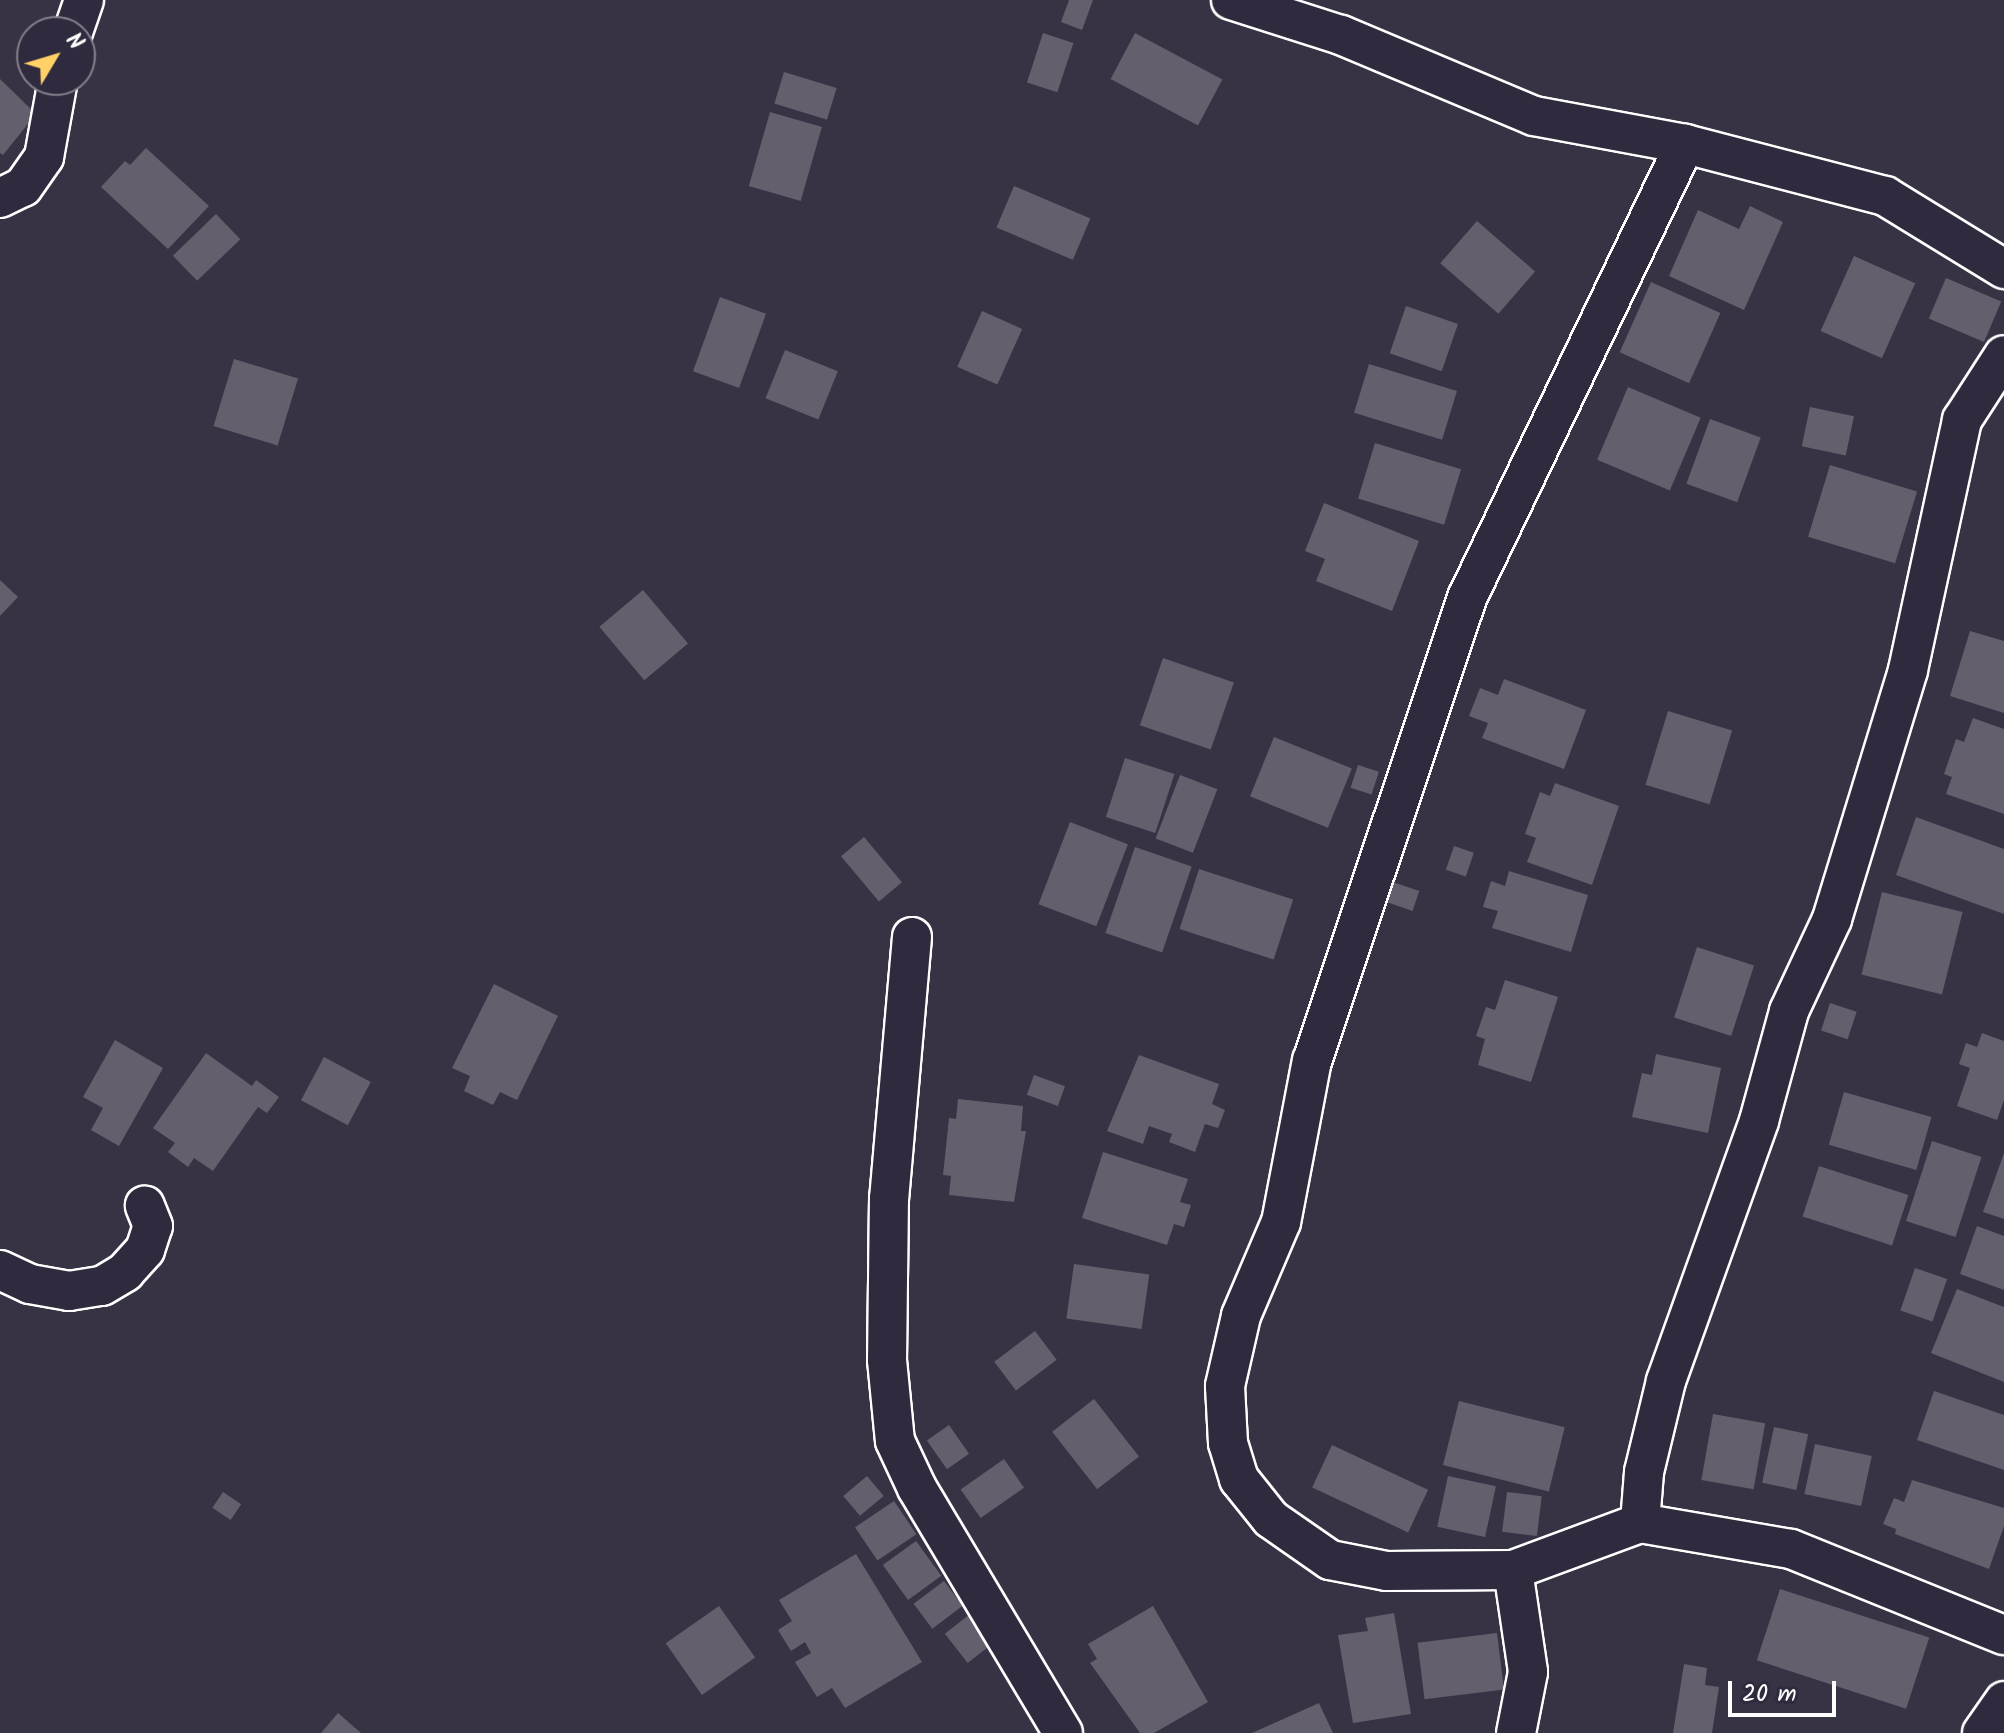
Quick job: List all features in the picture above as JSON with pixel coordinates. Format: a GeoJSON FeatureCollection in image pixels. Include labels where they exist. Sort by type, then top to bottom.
{"type":"FeatureCollection","features":[{"type":"Feature","properties":{"kind":"street"},"geometry":{"type":"LineString","coordinates":[[1249,3],[1341,35],[1534,116],[1685,144],[1885,196],[2004,269]]}},
{"type":"Feature","properties":{"kind":"street"},"geometry":{"type":"LineString","coordinates":[[0,198],[23,187],[44,157],[55,96]]}},
{"type":"Feature","properties":{"kind":"street"},"geometry":{"type":"LineString","coordinates":[[1685,144],[1467,598],[1312,1060],[1281,1222],[1241,1316],[1225,1386],[1228,1443],[1239,1479],[1271,1519],[1330,1560],[1386,1571],[1513,1570],[1640,1523],[1791,1549],[2004,1635]]}},
{"type":"Feature","properties":{"kind":"street"},"geometry":{"type":"LineString","coordinates":[[1640,1523],[1644,1472],[1666,1381],[1759,1121],[1789,1011],[1832,919],[1908,670],[1962,420],[2004,355]]}},
{"type":"Feature","properties":{"kind":"street"},"geometry":{"type":"LineString","coordinates":[[912,937],[889,1198],[887,1360],[895,1441],[917,1488],[1063,1733]]}},
{"type":"Feature","properties":{"kind":"street"},"geometry":{"type":"LineString","coordinates":[[0,1270],[30,1284],[69,1291],[102,1286],[125,1272],[145,1250],[153,1226],[145,1206]]}},
{"type":"Feature","properties":{"kind":"street"},"geometry":{"type":"LineString","coordinates":[[1513,1570],[1528,1672],[1516,1733]]}},
{"type":"Feature","properties":{"kind":"street"},"geometry":{"type":"LineString","coordinates":[[1982,1733],[2004,1701]]}},
{"type":"Feature","properties":{"kind":"building"},"geometry":{"type":"Polygon","coordinates":[[[1069,0],[1093,0],[1082,30],[1061,22],[1069,0]]]}},
{"type":"Feature","properties":{"kind":"building"},"geometry":{"type":"Polygon","coordinates":[[[1043,33],[1073,43],[1057,92],[1027,82],[1043,33]]]}},
{"type":"Feature","properties":{"kind":"building"},"geometry":{"type":"Polygon","coordinates":[[[1135,33],[1222,79],[1198,125],[1111,79],[1135,33]]]}},
{"type":"Feature","properties":{"kind":"building"},"geometry":{"type":"Polygon","coordinates":[[[784,72],[837,88],[827,120],[774,104],[784,72]]]}},
{"type":"Feature","properties":{"kind":"building"},"geometry":{"type":"Polygon","coordinates":[[[0,79],[36,114],[3,155],[0,153],[0,79]]]}},
{"type":"Feature","properties":{"kind":"building"},"geometry":{"type":"Polygon","coordinates":[[[770,112],[822,127],[801,201],[749,186],[770,112]]]}},
{"type":"Feature","properties":{"kind":"building"},"geometry":{"type":"Polygon","coordinates":[[[146,148],[209,206],[168,249],[101,187],[125,161],[130,165],[146,148]]]}},
{"type":"Feature","properties":{"kind":"building"},"geometry":{"type":"Polygon","coordinates":[[[1014,186],[1090,218],[1073,260],[996,227],[1014,186]]]}},
{"type":"Feature","properties":{"kind":"building"},"geometry":{"type":"Polygon","coordinates":[[[1750,206],[1783,222],[1744,310],[1669,276],[1698,210],[1739,229],[1750,206]]]}},
{"type":"Feature","properties":{"kind":"building"},"geometry":{"type":"Polygon","coordinates":[[[216,214],[240,239],[197,281],[173,256],[216,214]]]}},
{"type":"Feature","properties":{"kind":"building"},"geometry":{"type":"Polygon","coordinates":[[[1477,221],[1535,272],[1498,314],[1440,263],[1477,221]]]}},
{"type":"Feature","properties":{"kind":"building"},"geometry":{"type":"Polygon","coordinates":[[[1854,256],[1915,283],[1882,358],[1821,331],[1854,256]]]}},
{"type":"Feature","properties":{"kind":"building"},"geometry":{"type":"Polygon","coordinates":[[[1946,278],[2001,301],[1984,342],[1929,319],[1946,278]]]}},
{"type":"Feature","properties":{"kind":"building"},"geometry":{"type":"Polygon","coordinates":[[[1651,282],[1720,313],[1689,383],[1620,352],[1651,282]]]}},
{"type":"Feature","properties":{"kind":"building"},"geometry":{"type":"Polygon","coordinates":[[[720,297],[766,314],[739,388],[693,371],[720,297]]]}},
{"type":"Feature","properties":{"kind":"building"},"geometry":{"type":"Polygon","coordinates":[[[1406,306],[1458,324],[1442,371],[1390,353],[1406,306]]]}},
{"type":"Feature","properties":{"kind":"building"},"geometry":{"type":"Polygon","coordinates":[[[982,311],[1022,329],[997,385],[957,367],[982,311]]]}},
{"type":"Feature","properties":{"kind":"building"},"geometry":{"type":"Polygon","coordinates":[[[785,350],[838,371],[818,420],[766,398],[785,350]]]}},
{"type":"Feature","properties":{"kind":"building"},"geometry":{"type":"Polygon","coordinates":[[[234,359],[298,379],[278,446],[214,426],[234,359]]]}},
{"type":"Feature","properties":{"kind":"building"},"geometry":{"type":"Polygon","coordinates":[[[1369,364],[1457,391],[1442,440],[1354,413],[1369,364]]]}},
{"type":"Feature","properties":{"kind":"building"},"geometry":{"type":"Polygon","coordinates":[[[1628,387],[1701,418],[1670,491],[1597,460],[1628,387]]]}},
{"type":"Feature","properties":{"kind":"building"},"geometry":{"type":"Polygon","coordinates":[[[1810,407],[1854,416],[1846,455],[1802,446],[1810,407]]]}},
{"type":"Feature","properties":{"kind":"building"},"geometry":{"type":"Polygon","coordinates":[[[1710,419],[1761,437],[1737,502],[1686,484],[1710,419]]]}},
{"type":"Feature","properties":{"kind":"building"},"geometry":{"type":"Polygon","coordinates":[[[1375,443],[1461,469],[1444,525],[1358,498],[1375,443]]]}},
{"type":"Feature","properties":{"kind":"building"},"geometry":{"type":"Polygon","coordinates":[[[1830,465],[1917,492],[1895,563],[1808,537],[1830,465]]]}},
{"type":"Feature","properties":{"kind":"building"},"geometry":{"type":"Polygon","coordinates":[[[1324,503],[1419,541],[1392,611],[1316,581],[1325,559],[1305,551],[1324,503]]]}},
{"type":"Feature","properties":{"kind":"building"},"geometry":{"type":"Polygon","coordinates":[[[0,580],[18,597],[0,616],[0,580]]]}},
{"type":"Feature","properties":{"kind":"building"},"geometry":{"type":"Polygon","coordinates":[[[643,590],[688,644],[644,680],[599,627],[643,590]]]}},
{"type":"Feature","properties":{"kind":"building"},"geometry":{"type":"Polygon","coordinates":[[[1970,631],[2004,641],[2004,713],[1950,696],[1970,631]]]}},
{"type":"Feature","properties":{"kind":"building"},"geometry":{"type":"Polygon","coordinates":[[[1163,658],[1234,682],[1211,750],[1140,725],[1163,658]]]}},
{"type":"Feature","properties":{"kind":"building"},"geometry":{"type":"Polygon","coordinates":[[[1504,679],[1586,710],[1564,769],[1482,738],[1488,723],[1469,716],[1480,688],[1498,695],[1504,679]]]}},
{"type":"Feature","properties":{"kind":"building"},"geometry":{"type":"Polygon","coordinates":[[[1668,711],[1732,731],[1710,804],[1645,785],[1668,711]]]}},
{"type":"Feature","properties":{"kind":"building"},"geometry":{"type":"Polygon","coordinates":[[[1973,718],[2004,729],[2004,814],[1946,794],[1952,777],[1944,774],[1956,739],[1964,742],[1973,718]]]}},
{"type":"Feature","properties":{"kind":"building"},"geometry":{"type":"Polygon","coordinates":[[[1274,737],[1352,768],[1328,828],[1250,796],[1274,737]]]}},
{"type":"Feature","properties":{"kind":"building"},"geometry":{"type":"Polygon","coordinates":[[[1125,758],[1174,774],[1155,833],[1106,817],[1125,758]]]}},
{"type":"Feature","properties":{"kind":"building"},"geometry":{"type":"Polygon","coordinates":[[[1358,765],[1379,772],[1372,795],[1351,788],[1358,765]]]}},
{"type":"Feature","properties":{"kind":"building"},"geometry":{"type":"Polygon","coordinates":[[[1180,775],[1217,789],[1193,853],[1156,838],[1180,775]]]}},
{"type":"Feature","properties":{"kind":"building"},"geometry":{"type":"Polygon","coordinates":[[[1555,783],[1619,806],[1592,885],[1527,862],[1536,838],[1525,834],[1540,792],[1550,796],[1555,783]]]}},
{"type":"Feature","properties":{"kind":"building"},"geometry":{"type":"Polygon","coordinates":[[[1916,817],[2004,849],[2004,914],[1896,875],[1916,817]]]}},
{"type":"Feature","properties":{"kind":"building"},"geometry":{"type":"Polygon","coordinates":[[[1070,822],[1128,844],[1096,926],[1038,904],[1070,822]]]}},
{"type":"Feature","properties":{"kind":"building"},"geometry":{"type":"Polygon","coordinates":[[[864,837],[902,882],[879,901],[841,856],[864,837]]]}},
{"type":"Feature","properties":{"kind":"building"},"geometry":{"type":"Polygon","coordinates":[[[1454,846],[1474,853],[1466,876],[1446,870],[1454,846]]]}},
{"type":"Feature","properties":{"kind":"building"},"geometry":{"type":"Polygon","coordinates":[[[1135,847],[1192,867],[1162,953],[1105,933],[1135,847]]]}},
{"type":"Feature","properties":{"kind":"building"},"geometry":{"type":"Polygon","coordinates":[[[1199,869],[1293,900],[1274,960],[1180,929],[1199,869]]]}},
{"type":"Feature","properties":{"kind":"building"},"geometry":{"type":"Polygon","coordinates":[[[1509,871],[1588,895],[1571,952],[1492,928],[1498,911],[1483,907],[1491,881],[1505,886],[1509,871]]]}},
{"type":"Feature","properties":{"kind":"building"},"geometry":{"type":"Polygon","coordinates":[[[1390,881],[1419,891],[1412,911],[1383,901],[1390,881]]]}},
{"type":"Feature","properties":{"kind":"building"},"geometry":{"type":"Polygon","coordinates":[[[1882,892],[1963,912],[1942,995],[1861,974],[1882,892]]]}},
{"type":"Feature","properties":{"kind":"building"},"geometry":{"type":"Polygon","coordinates":[[[1697,947],[1754,966],[1731,1036],[1674,1017],[1697,947]]]}},
{"type":"Feature","properties":{"kind":"building"},"geometry":{"type":"Polygon","coordinates":[[[1505,980],[1558,997],[1531,1082],[1478,1065],[1485,1039],[1476,1036],[1486,1007],[1495,1010],[1505,980]]]}},
{"type":"Feature","properties":{"kind":"building"},"geometry":{"type":"Polygon","coordinates":[[[494,984],[558,1016],[517,1100],[500,1092],[493,1105],[464,1091],[470,1076],[452,1068],[494,984]]]}},
{"type":"Feature","properties":{"kind":"building"},"geometry":{"type":"Polygon","coordinates":[[[1830,1003],[1857,1012],[1848,1039],[1821,1031],[1830,1003]]]}},
{"type":"Feature","properties":{"kind":"building"},"geometry":{"type":"Polygon","coordinates":[[[1982,1033],[2004,1041],[2004,1100],[1997,1120],[1957,1106],[1970,1068],[1959,1064],[1966,1043],[1977,1047],[1982,1033]]]}},
{"type":"Feature","properties":{"kind":"building"},"geometry":{"type":"Polygon","coordinates":[[[115,1040],[163,1068],[119,1146],[91,1130],[103,1108],[83,1097],[115,1040]]]}},
{"type":"Feature","properties":{"kind":"building"},"geometry":{"type":"Polygon","coordinates":[[[206,1053],[252,1086],[256,1080],[279,1097],[267,1113],[258,1107],[213,1171],[194,1158],[188,1167],[168,1152],[175,1143],[153,1128],[206,1053]]]}},
{"type":"Feature","properties":{"kind":"building"},"geometry":{"type":"Polygon","coordinates":[[[1656,1054],[1721,1068],[1708,1133],[1632,1117],[1642,1073],[1652,1075],[1656,1054]]]}},
{"type":"Feature","properties":{"kind":"building"},"geometry":{"type":"Polygon","coordinates":[[[1139,1055],[1219,1084],[1212,1104],[1225,1110],[1218,1128],[1205,1124],[1195,1152],[1169,1142],[1172,1134],[1149,1126],[1143,1144],[1107,1131],[1139,1055]]]}},
{"type":"Feature","properties":{"kind":"building"},"geometry":{"type":"Polygon","coordinates":[[[324,1057],[371,1082],[348,1125],[301,1100],[324,1057]]]}},
{"type":"Feature","properties":{"kind":"building"},"geometry":{"type":"Polygon","coordinates":[[[1034,1075],[1065,1086],[1058,1106],[1027,1095],[1034,1075]]]}},
{"type":"Feature","properties":{"kind":"building"},"geometry":{"type":"Polygon","coordinates":[[[1844,1092],[1931,1117],[1916,1170],[1829,1145],[1844,1092]]]}},
{"type":"Feature","properties":{"kind":"building"},"geometry":{"type":"Polygon","coordinates":[[[958,1099],[1023,1106],[1021,1131],[1026,1131],[1014,1202],[949,1195],[951,1176],[943,1175],[949,1118],[956,1119],[958,1099]]]}},
{"type":"Feature","properties":{"kind":"building"},"geometry":{"type":"Polygon","coordinates":[[[1932,1141],[1981,1157],[1955,1237],[1906,1221],[1932,1141]]]}},
{"type":"Feature","properties":{"kind":"building"},"geometry":{"type":"Polygon","coordinates":[[[1103,1152],[1188,1179],[1180,1202],[1191,1205],[1184,1227],[1174,1224],[1167,1245],[1082,1218],[1103,1152]]]}},
{"type":"Feature","properties":{"kind":"building"},"geometry":{"type":"Polygon","coordinates":[[[2004,1153],[2004,1219],[1983,1212],[2004,1153]]]}},
{"type":"Feature","properties":{"kind":"building"},"geometry":{"type":"Polygon","coordinates":[[[1819,1166],[1908,1195],[1892,1245],[1803,1216],[1819,1166]]]}},
{"type":"Feature","properties":{"kind":"building"},"geometry":{"type":"Polygon","coordinates":[[[1977,1226],[2004,1236],[2004,1290],[1960,1274],[1977,1226]]]}},
{"type":"Feature","properties":{"kind":"building"},"geometry":{"type":"Polygon","coordinates":[[[1074,1264],[1149,1275],[1142,1329],[1066,1318],[1074,1264]]]}},
{"type":"Feature","properties":{"kind":"building"},"geometry":{"type":"Polygon","coordinates":[[[1915,1268],[1947,1279],[1932,1322],[1900,1311],[1915,1268]]]}},
{"type":"Feature","properties":{"kind":"building"},"geometry":{"type":"Polygon","coordinates":[[[1957,1289],[2004,1307],[2004,1382],[1931,1353],[1957,1289]]]}},
{"type":"Feature","properties":{"kind":"building"},"geometry":{"type":"Polygon","coordinates":[[[1035,1331],[1057,1360],[1016,1390],[994,1362],[1035,1331]]]}},
{"type":"Feature","properties":{"kind":"building"},"geometry":{"type":"Polygon","coordinates":[[[1934,1391],[2004,1415],[2004,1470],[1917,1440],[1934,1391]]]}},
{"type":"Feature","properties":{"kind":"building"},"geometry":{"type":"Polygon","coordinates":[[[1094,1399],[1139,1457],[1097,1489],[1052,1432],[1094,1399]]]}},
{"type":"Feature","properties":{"kind":"building"},"geometry":{"type":"Polygon","coordinates":[[[1459,1401],[1565,1427],[1549,1491],[1443,1465],[1459,1401]]]}},
{"type":"Feature","properties":{"kind":"building"},"geometry":{"type":"Polygon","coordinates":[[[1713,1414],[1765,1423],[1754,1489],[1701,1480],[1713,1414]]]}},
{"type":"Feature","properties":{"kind":"building"},"geometry":{"type":"Polygon","coordinates":[[[949,1425],[969,1454],[947,1469],[927,1440],[949,1425]]]}},
{"type":"Feature","properties":{"kind":"building"},"geometry":{"type":"Polygon","coordinates":[[[1774,1427],[1808,1434],[1796,1490],[1762,1483],[1774,1427]]]}},
{"type":"Feature","properties":{"kind":"building"},"geometry":{"type":"Polygon","coordinates":[[[1815,1444],[1872,1456],[1861,1506],[1804,1494],[1815,1444]]]}},
{"type":"Feature","properties":{"kind":"building"},"geometry":{"type":"Polygon","coordinates":[[[1332,1445],[1428,1490],[1408,1532],[1312,1488],[1332,1445]]]}},
{"type":"Feature","properties":{"kind":"building"},"geometry":{"type":"Polygon","coordinates":[[[1004,1459],[1024,1488],[981,1518],[961,1489],[1004,1459]]]}},
{"type":"Feature","properties":{"kind":"building"},"geometry":{"type":"Polygon","coordinates":[[[867,1476],[884,1496],[860,1516],[843,1496],[867,1476]]]}},
{"type":"Feature","properties":{"kind":"building"},"geometry":{"type":"Polygon","coordinates":[[[1448,1476],[1496,1486],[1485,1537],[1437,1527],[1448,1476]]]}},
{"type":"Feature","properties":{"kind":"building"},"geometry":{"type":"Polygon","coordinates":[[[1912,1480],[2004,1508],[2004,1526],[1989,1569],[1895,1534],[1896,1529],[1883,1524],[1894,1498],[1904,1502],[1912,1480]]]}},
{"type":"Feature","properties":{"kind":"building"},"geometry":{"type":"Polygon","coordinates":[[[223,1492],[241,1504],[231,1520],[212,1508],[223,1492]]]}},
{"type":"Feature","properties":{"kind":"building"},"geometry":{"type":"Polygon","coordinates":[[[1507,1492],[1542,1496],[1537,1536],[1502,1532],[1507,1492]]]}},
{"type":"Feature","properties":{"kind":"building"},"geometry":{"type":"Polygon","coordinates":[[[894,1501],[916,1534],[877,1560],[855,1527],[894,1501]]]}},
{"type":"Feature","properties":{"kind":"building"},"geometry":{"type":"Polygon","coordinates":[[[916,1541],[941,1576],[908,1600],[883,1565],[916,1541]]]}},
{"type":"Feature","properties":{"kind":"building"},"geometry":{"type":"Polygon","coordinates":[[[856,1554],[922,1662],[845,1708],[832,1688],[817,1697],[795,1662],[811,1653],[805,1642],[791,1651],[778,1630],[792,1621],[779,1600],[856,1554]]]}},
{"type":"Feature","properties":{"kind":"building"},"geometry":{"type":"Polygon","coordinates":[[[944,1581],[963,1606],[932,1629],[914,1604],[944,1581]]]}},
{"type":"Feature","properties":{"kind":"building"},"geometry":{"type":"Polygon","coordinates":[[[1780,1589],[1929,1638],[1906,1709],[1757,1660],[1780,1589]]]}},
{"type":"Feature","properties":{"kind":"building"},"geometry":{"type":"Polygon","coordinates":[[[719,1606],[755,1658],[702,1695],[666,1643],[719,1606]]]}},
{"type":"Feature","properties":{"kind":"building"},"geometry":{"type":"Polygon","coordinates":[[[1153,1606],[1208,1702],[1154,1733],[1140,1733],[1090,1663],[1097,1659],[1088,1644],[1153,1606]]]}},
{"type":"Feature","properties":{"kind":"building"},"geometry":{"type":"Polygon","coordinates":[[[974,1611],[997,1640],[968,1663],[945,1634],[974,1611]]]}},
{"type":"Feature","properties":{"kind":"building"},"geometry":{"type":"Polygon","coordinates":[[[1394,1613],[1411,1714],[1353,1723],[1338,1635],[1368,1631],[1365,1618],[1394,1613]]]}},
{"type":"Feature","properties":{"kind":"building"},"geometry":{"type":"Polygon","coordinates":[[[1497,1633],[1504,1690],[1425,1699],[1418,1643],[1497,1633]]]}},
{"type":"Feature","properties":{"kind":"building"},"geometry":{"type":"Polygon","coordinates":[[[1684,1664],[1707,1668],[1705,1685],[1719,1687],[1712,1733],[1673,1733],[1684,1664]]]}},
{"type":"Feature","properties":{"kind":"building"},"geometry":{"type":"Polygon","coordinates":[[[1319,1703],[1333,1733],[1252,1733],[1319,1703]]]}},
{"type":"Feature","properties":{"kind":"building"},"geometry":{"type":"Polygon","coordinates":[[[338,1713],[361,1733],[321,1733],[338,1713]]]}}]}
